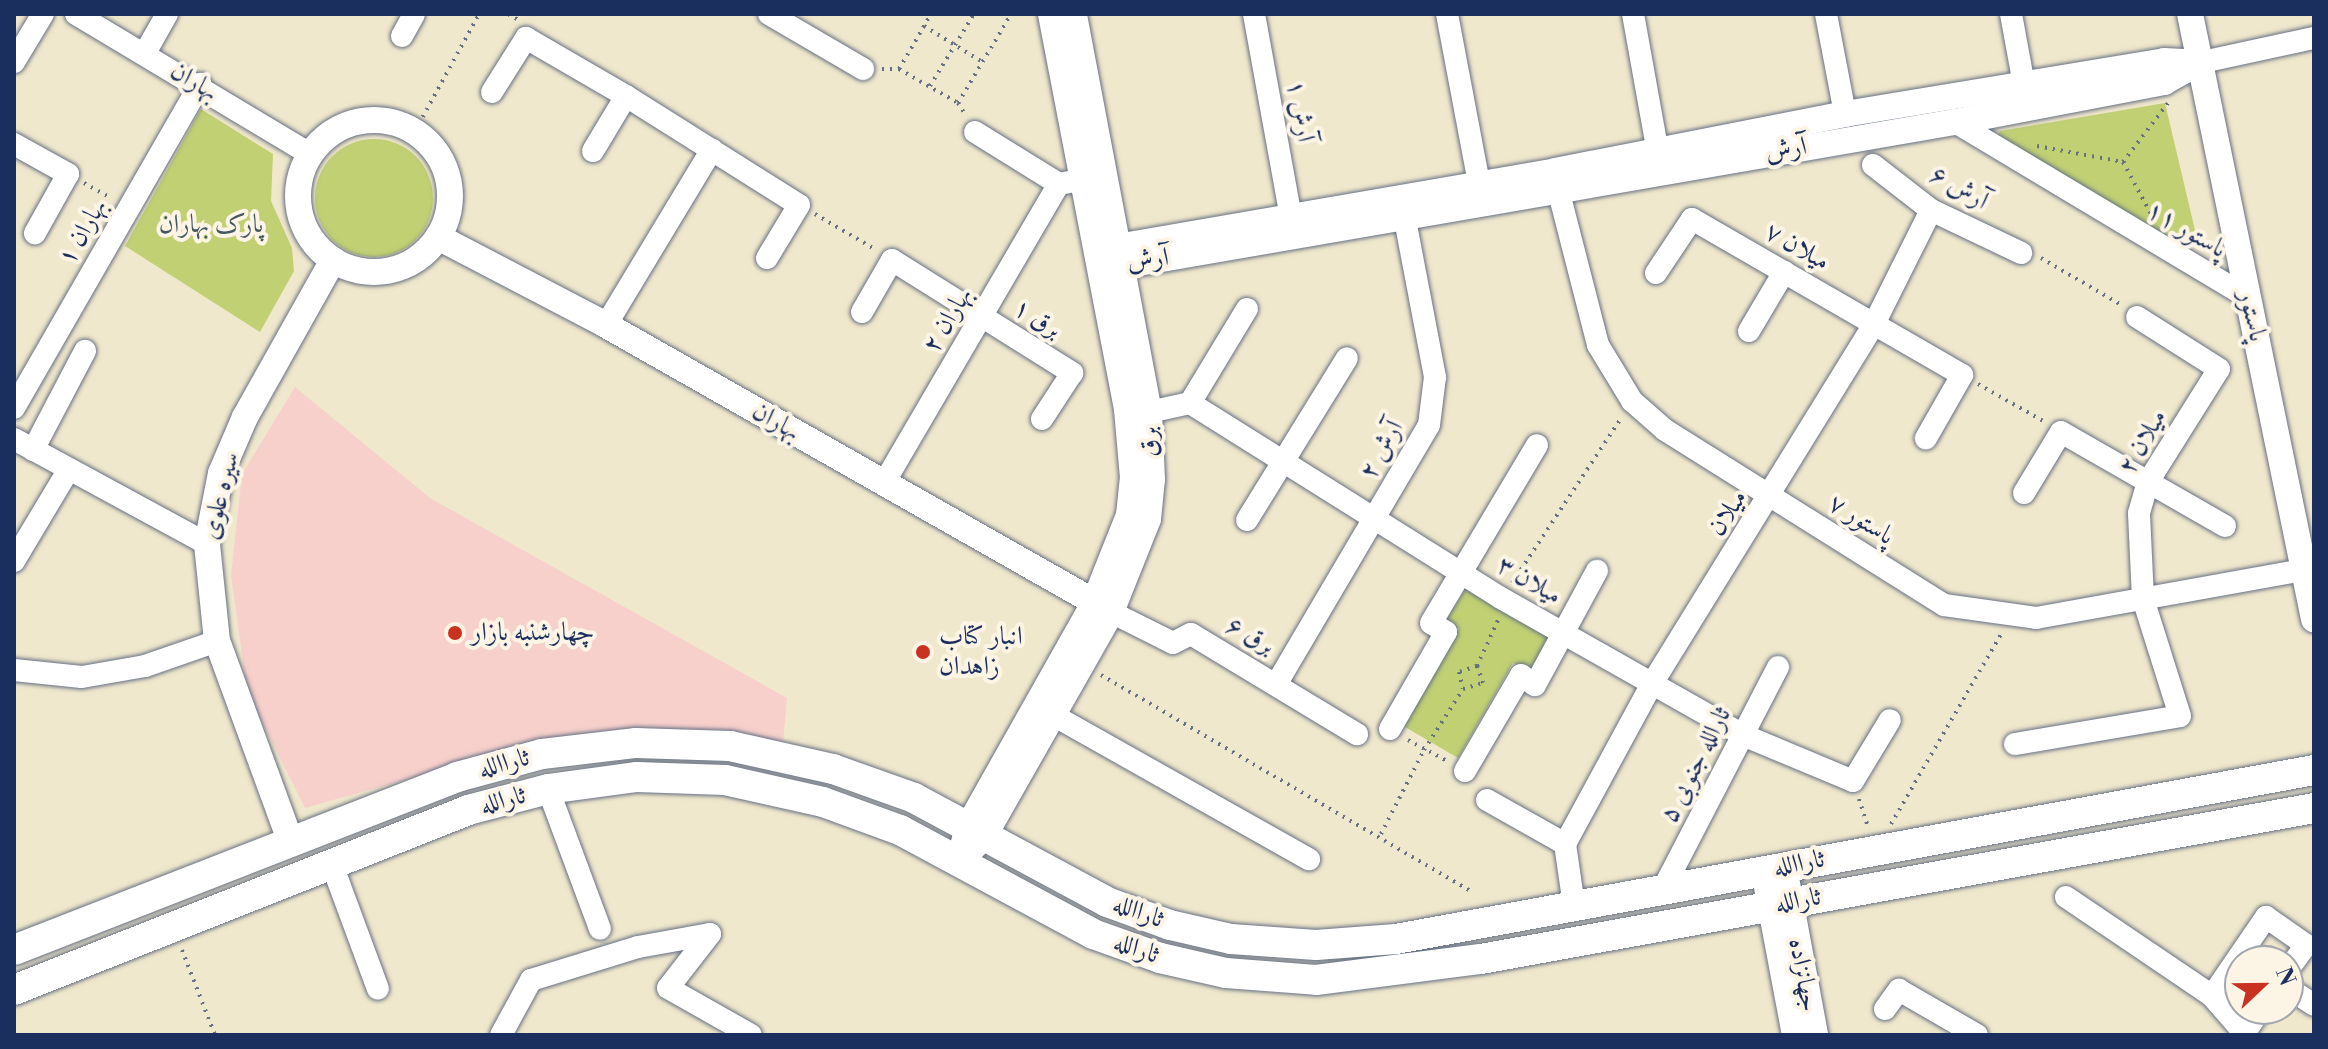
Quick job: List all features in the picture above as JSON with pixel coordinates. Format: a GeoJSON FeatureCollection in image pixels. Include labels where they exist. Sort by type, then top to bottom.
{"type":"FeatureCollection","features":[{"type":"Feature","properties":{"kind":"main road","name":"ثاراالله"},"geometry":{"type":"LineString","coordinates":[[14,950],[457,777],[542,754],[636,743],[730,746],[833,769],[914,798],[1107,902],[1231,939],[1316,945],[1396,939],[2314,770]]}},
{"type":"Feature","properties":{"kind":"main road","name":"ثارالله"},"geometry":{"type":"LineString","coordinates":[[14,990],[317,867],[468,810],[548,789],[637,777],[725,780],[823,802],[900,830],[1093,934],[1160,958],[1226,973],[1316,980],[1401,973],[2314,808]]}},
{"type":"Feature","properties":{"kind":"main road"},"geometry":{"type":"LineString","coordinates":[[290,840],[317,867]]}},
{"type":"Feature","properties":{"kind":"street"},"geometry":{"type":"LineString","coordinates":[[14,62],[43,14]]}},
{"type":"Feature","properties":{"kind":"street","name":"بهاران"},"geometry":{"type":"LineString","coordinates":[[76,14],[200,84],[310,154]]}},
{"type":"Feature","properties":{"kind":"street"},"geometry":{"type":"LineString","coordinates":[[145,53],[167,14]]}},
{"type":"Feature","properties":{"kind":"street"},"geometry":{"type":"LineString","coordinates":[[402,36],[414,14]]}},
{"type":"Feature","properties":{"kind":"street"},"geometry":{"type":"LineString","coordinates":[[769,14],[863,69]]}},
{"type":"Feature","properties":{"kind":"street","name":"برق"},"geometry":{"type":"LineString","coordinates":[[976,832],[1148,519],[1152,479],[1149,412],[1113,258],[1085,178],[1051,14]]}},
{"type":"Feature","properties":{"kind":"street","name":"برق"},"geometry":{"type":"LineString","coordinates":[[976,832],[1053,715],[1081,664],[1118,551],[1133,478],[1113,258],[1074,14]]}},
{"type":"Feature","properties":{"kind":"street","name":"آرش ۱"},"geometry":{"type":"LineString","coordinates":[[1254,14],[1291,218]]}},
{"type":"Feature","properties":{"kind":"street"},"geometry":{"type":"LineString","coordinates":[[1447,14],[1479,183]]}},
{"type":"Feature","properties":{"kind":"street"},"geometry":{"type":"LineString","coordinates":[[1633,14],[1657,148]]}},
{"type":"Feature","properties":{"kind":"street"},"geometry":{"type":"LineString","coordinates":[[1826,14],[1845,114]]}},
{"type":"Feature","properties":{"kind":"street"},"geometry":{"type":"LineString","coordinates":[[2011,14],[2024,85]]}},
{"type":"Feature","properties":{"kind":"street","name":"پاستور"},"geometry":{"type":"LineString","coordinates":[[2190,14],[2314,619]]}},
{"type":"Feature","properties":{"kind":"street"},"geometry":{"type":"LineString","coordinates":[[492,92],[526,38],[626,96],[799,205],[767,258]]}},
{"type":"Feature","properties":{"kind":"street","name":"آرش"},"geometry":{"type":"LineString","coordinates":[[1113,258],[1291,218],[1403,209],[1479,183],[1557,182],[1657,148],[2164,61],[2198,63],[2314,38]]}},
{"type":"Feature","properties":{"kind":"street","name":"آرش"},"geometry":{"type":"LineString","coordinates":[[1113,258],[1557,182],[1955,122],[2164,82],[2198,63]]}},
{"type":"Feature","properties":{"kind":"street","name":"بهاران ۱"},"geometry":{"type":"LineString","coordinates":[[14,408],[200,84]]}},
{"type":"Feature","properties":{"kind":"street"},"geometry":{"type":"LineString","coordinates":[[593,151],[626,96]]}},
{"type":"Feature","properties":{"kind":"street"},"geometry":{"type":"LineString","coordinates":[[369,119],[415,131],[433,147],[450,191],[438,237],[402,267],[355,270],[333,260],[315,244],[297,200],[310,154],[336,130],[369,119]]}},
{"type":"Feature","properties":{"kind":"street","name":"پاستور ۱۱"},"geometry":{"type":"LineString","coordinates":[[1955,122],[2168,253],[2247,297]]}},
{"type":"Feature","properties":{"kind":"street"},"geometry":{"type":"LineString","coordinates":[[975,132],[1059,184],[1085,178]]}},
{"type":"Feature","properties":{"kind":"street"},"geometry":{"type":"LineString","coordinates":[[14,144],[68,174],[35,233]]}},
{"type":"Feature","properties":{"kind":"street"},"geometry":{"type":"LineString","coordinates":[[606,325],[712,149]]}},
{"type":"Feature","properties":{"kind":"street","name":"آرش ۶"},"geometry":{"type":"LineString","coordinates":[[1873,165],[1931,210],[2021,253]]}},
{"type":"Feature","properties":{"kind":"street","name":"پاستور ۷"},"geometry":{"type":"LineString","coordinates":[[1557,182],[1598,345],[1632,401],[1665,430],[1944,605],[2036,618],[2304,570]]}},
{"type":"Feature","properties":{"kind":"street","name":"بهاران ۲"},"geometry":{"type":"LineString","coordinates":[[884,483],[1059,184]]}},
{"type":"Feature","properties":{"kind":"street","name":"آرش ۲"},"geometry":{"type":"LineString","coordinates":[[1277,683],[1429,425],[1435,377],[1403,209]]}},
{"type":"Feature","properties":{"kind":"street","name":"میلان"},"geometry":{"type":"LineString","coordinates":[[1565,844],[1653,682],[1771,497],[1874,324],[1931,210]]}},
{"type":"Feature","properties":{"kind":"street","name":"میلان ۷"},"geometry":{"type":"LineString","coordinates":[[1656,273],[1692,219],[1962,375]]}},
{"type":"Feature","properties":{"kind":"street","name":"بهاران"},"geometry":{"type":"LineString","coordinates":[[438,237],[606,325],[1102,607]]}},
{"type":"Feature","properties":{"kind":"street","name":"سیره علوی"},"geometry":{"type":"LineString","coordinates":[[290,840],[217,641],[207,544],[221,473],[245,417],[333,260]]}},
{"type":"Feature","properties":{"kind":"street"},"geometry":{"type":"LineString","coordinates":[[862,312],[892,260]]}},
{"type":"Feature","properties":{"kind":"street","name":"برق ۱"},"geometry":{"type":"LineString","coordinates":[[892,260],[1072,373],[1042,419]]}},
{"type":"Feature","properties":{"kind":"street"},"geometry":{"type":"LineString","coordinates":[[1749,331],[1784,272]]}},
{"type":"Feature","properties":{"kind":"street"},"geometry":{"type":"LineString","coordinates":[[1149,412],[1190,403],[1247,309]]}},
{"type":"Feature","properties":{"kind":"street","name":"میلان ۲"},"geometry":{"type":"LineString","coordinates":[[2015,744],[2180,716],[2143,599],[2139,513],[2148,482],[2219,369],[2137,317]]}},
{"type":"Feature","properties":{"kind":"street"},"geometry":{"type":"LineString","coordinates":[[85,351],[24,445],[207,544]]}},
{"type":"Feature","properties":{"kind":"street"},"geometry":{"type":"LineString","coordinates":[[1247,520],[1347,358]]}},
{"type":"Feature","properties":{"kind":"street"},"geometry":{"type":"LineString","coordinates":[[1926,438],[1962,375]]}},
{"type":"Feature","properties":{"kind":"street","name":"میلان ۳"},"geometry":{"type":"LineString","coordinates":[[1190,403],[1504,600],[1743,735],[1853,781]]}},
{"type":"Feature","properties":{"kind":"street"},"geometry":{"type":"LineString","coordinates":[[2024,493],[2061,432],[2225,526]]}},
{"type":"Feature","properties":{"kind":"street"},"geometry":{"type":"LineString","coordinates":[[1390,729],[1446,632],[1431,623],[1537,445]]}},
{"type":"Feature","properties":{"kind":"street"},"geometry":{"type":"LineString","coordinates":[[14,561],[69,469]]}},
{"type":"Feature","properties":{"kind":"street"},"geometry":{"type":"LineString","coordinates":[[1465,771],[1521,675],[1535,685],[1597,571]]}},
{"type":"Feature","properties":{"kind":"street","name":"برق ۶"},"geometry":{"type":"LineString","coordinates":[[1102,607],[1173,643],[1191,634],[1277,683],[1357,734]]}},
{"type":"Feature","properties":{"kind":"street"},"geometry":{"type":"LineString","coordinates":[[14,670],[82,677],[145,666],[217,641]]}},
{"type":"Feature","properties":{"kind":"street","name":"ثارالله جنوبی ۵"},"geometry":{"type":"LineString","coordinates":[[1663,889],[1778,667]]}},
{"type":"Feature","properties":{"kind":"street"},"geometry":{"type":"LineString","coordinates":[[1053,715],[1309,859]]}},
{"type":"Feature","properties":{"kind":"street"},"geometry":{"type":"LineString","coordinates":[[1853,781],[1890,720]]}},
{"type":"Feature","properties":{"kind":"street"},"geometry":{"type":"LineString","coordinates":[[548,789],[600,929]]}},
{"type":"Feature","properties":{"kind":"street"},"geometry":{"type":"LineString","coordinates":[[1487,800],[1565,844],[1574,906]]}},
{"type":"Feature","properties":{"kind":"street"},"geometry":{"type":"LineString","coordinates":[[959,862],[976,832]]}},
{"type":"Feature","properties":{"kind":"street"},"geometry":{"type":"LineString","coordinates":[[317,867],[378,989]]}},
{"type":"Feature","properties":{"kind":"street","name":"جهانزاده"},"geometry":{"type":"LineString","coordinates":[[1774,869],[1787,939],[1795,1035]]}},
{"type":"Feature","properties":{"kind":"street"},"geometry":{"type":"LineString","coordinates":[[2066,897],[2212,996],[2246,1034]]}},
{"type":"Feature","properties":{"kind":"street"},"geometry":{"type":"LineString","coordinates":[[2250,945],[2266,917],[2306,945],[2304,948]]}},
{"type":"Feature","properties":{"kind":"street"},"geometry":{"type":"LineString","coordinates":[[501,1035],[531,980],[638,947],[710,934],[668,988],[751,1035]]}},
{"type":"Feature","properties":{"kind":"street","name":"جهانزاده"},"geometry":{"type":"LineString","coordinates":[[1787,939],[1815,1035]]}},
{"type":"Feature","properties":{"kind":"street"},"geometry":{"type":"LineString","coordinates":[[2212,996],[2224,981]]}},
{"type":"Feature","properties":{"kind":"street"},"geometry":{"type":"LineString","coordinates":[[1885,1009],[1899,990],[1970,1033]]}},
{"type":"Feature","properties":{"kind":"path"},"geometry":{"type":"LineString","coordinates":[[415,131],[479,14]]}},
{"type":"Feature","properties":{"kind":"path"},"geometry":{"type":"LineString","coordinates":[[899,69],[931,14]]}},
{"type":"Feature","properties":{"kind":"path"},"geometry":{"type":"LineString","coordinates":[[930,86],[974,14]]}},
{"type":"Feature","properties":{"kind":"path"},"geometry":{"type":"LineString","coordinates":[[958,103],[1011,14]]}},
{"type":"Feature","properties":{"kind":"path"},"geometry":{"type":"LineString","coordinates":[[924,26],[981,61]]}},
{"type":"Feature","properties":{"kind":"path"},"geometry":{"type":"LineString","coordinates":[[863,69],[899,69],[930,86],[958,103],[975,132]]}},
{"type":"Feature","properties":{"kind":"path"},"geometry":{"type":"LineString","coordinates":[[2123,162],[2170,100]]}},
{"type":"Feature","properties":{"kind":"path"},"geometry":{"type":"LineString","coordinates":[[2029,145],[2123,162]]}},
{"type":"Feature","properties":{"kind":"path"},"geometry":{"type":"LineString","coordinates":[[2123,162],[2168,253]]}},
{"type":"Feature","properties":{"kind":"path"},"geometry":{"type":"LineString","coordinates":[[68,174],[129,208]]}},
{"type":"Feature","properties":{"kind":"path"},"geometry":{"type":"LineString","coordinates":[[799,205],[892,260]]}},
{"type":"Feature","properties":{"kind":"path"},"geometry":{"type":"LineString","coordinates":[[2021,253],[2047,259],[2137,317]]}},
{"type":"Feature","properties":{"kind":"path"},"geometry":{"type":"LineString","coordinates":[[1962,375],[2061,432]]}},
{"type":"Feature","properties":{"kind":"path"},"geometry":{"type":"LineString","coordinates":[[1381,834],[1424,750],[1463,689],[1483,683],[1477,666],[1504,600],[1632,401]]}},
{"type":"Feature","properties":{"kind":"path"},"geometry":{"type":"LineString","coordinates":[[1876,850],[2012,615]]}},
{"type":"Feature","properties":{"kind":"path"},"geometry":{"type":"LineString","coordinates":[[1081,664],[1381,834],[1471,891]]}},
{"type":"Feature","properties":{"kind":"path"},"geometry":{"type":"LineString","coordinates":[[1463,689],[1459,672],[1477,666]]}},
{"type":"Feature","properties":{"kind":"path"},"geometry":{"type":"LineString","coordinates":[[1390,729],[1465,771]]}},
{"type":"Feature","properties":{"kind":"path"},"geometry":{"type":"LineString","coordinates":[[1853,781],[1876,850]]}},
{"type":"Feature","properties":{"kind":"path"},"geometry":{"type":"LineString","coordinates":[[173,925],[215,1035]]}},
{"type":"Feature","properties":{"kind":"shaded area","name":"چهارشنبه بازار"},"geometry":{"type":"Polygon","coordinates":[[[295,387],[430,498],[787,698],[783,743],[723,730],[561,736],[305,808],[247,692],[231,575],[242,474],[295,387]]]}},
{"type":"Feature","properties":{"kind":"green space"},"geometry":{"type":"Polygon","coordinates":[[[2165,103],[2198,243],[2161,244],[1995,140],[2000,131],[2165,103]]]}},
{"type":"Feature","properties":{"kind":"green space","name":"پارک بهاران"},"geometry":{"type":"Polygon","coordinates":[[[201,109],[273,154],[271,201],[292,248],[294,271],[260,332],[125,246],[201,109]]]}},
{"type":"Feature","properties":{"kind":"green space"},"geometry":{"type":"Polygon","coordinates":[[[374,139],[397,143],[416,156],[429,175],[433,198],[429,221],[416,240],[397,253],[374,257],[351,253],[332,240],[319,221],[315,198],[319,175],[332,156],[351,143],[374,139]]]}},
{"type":"Feature","properties":{"kind":"green space"},"geometry":{"type":"Polygon","coordinates":[[[1467,587],[1552,638],[1533,673],[1513,663],[1458,758],[1400,724],[1459,629],[1446,620],[1467,587]]]}},
{"type":"Feature","properties":{"kind":"place","name":"چهارشنبه بازار"},"geometry":{"type":"Point","coordinates":[455,633]}},
{"type":"Feature","properties":{"kind":"place","name":"انبار کتاب زاهدان"},"geometry":{"type":"Point","coordinates":[923,652]}}]}
